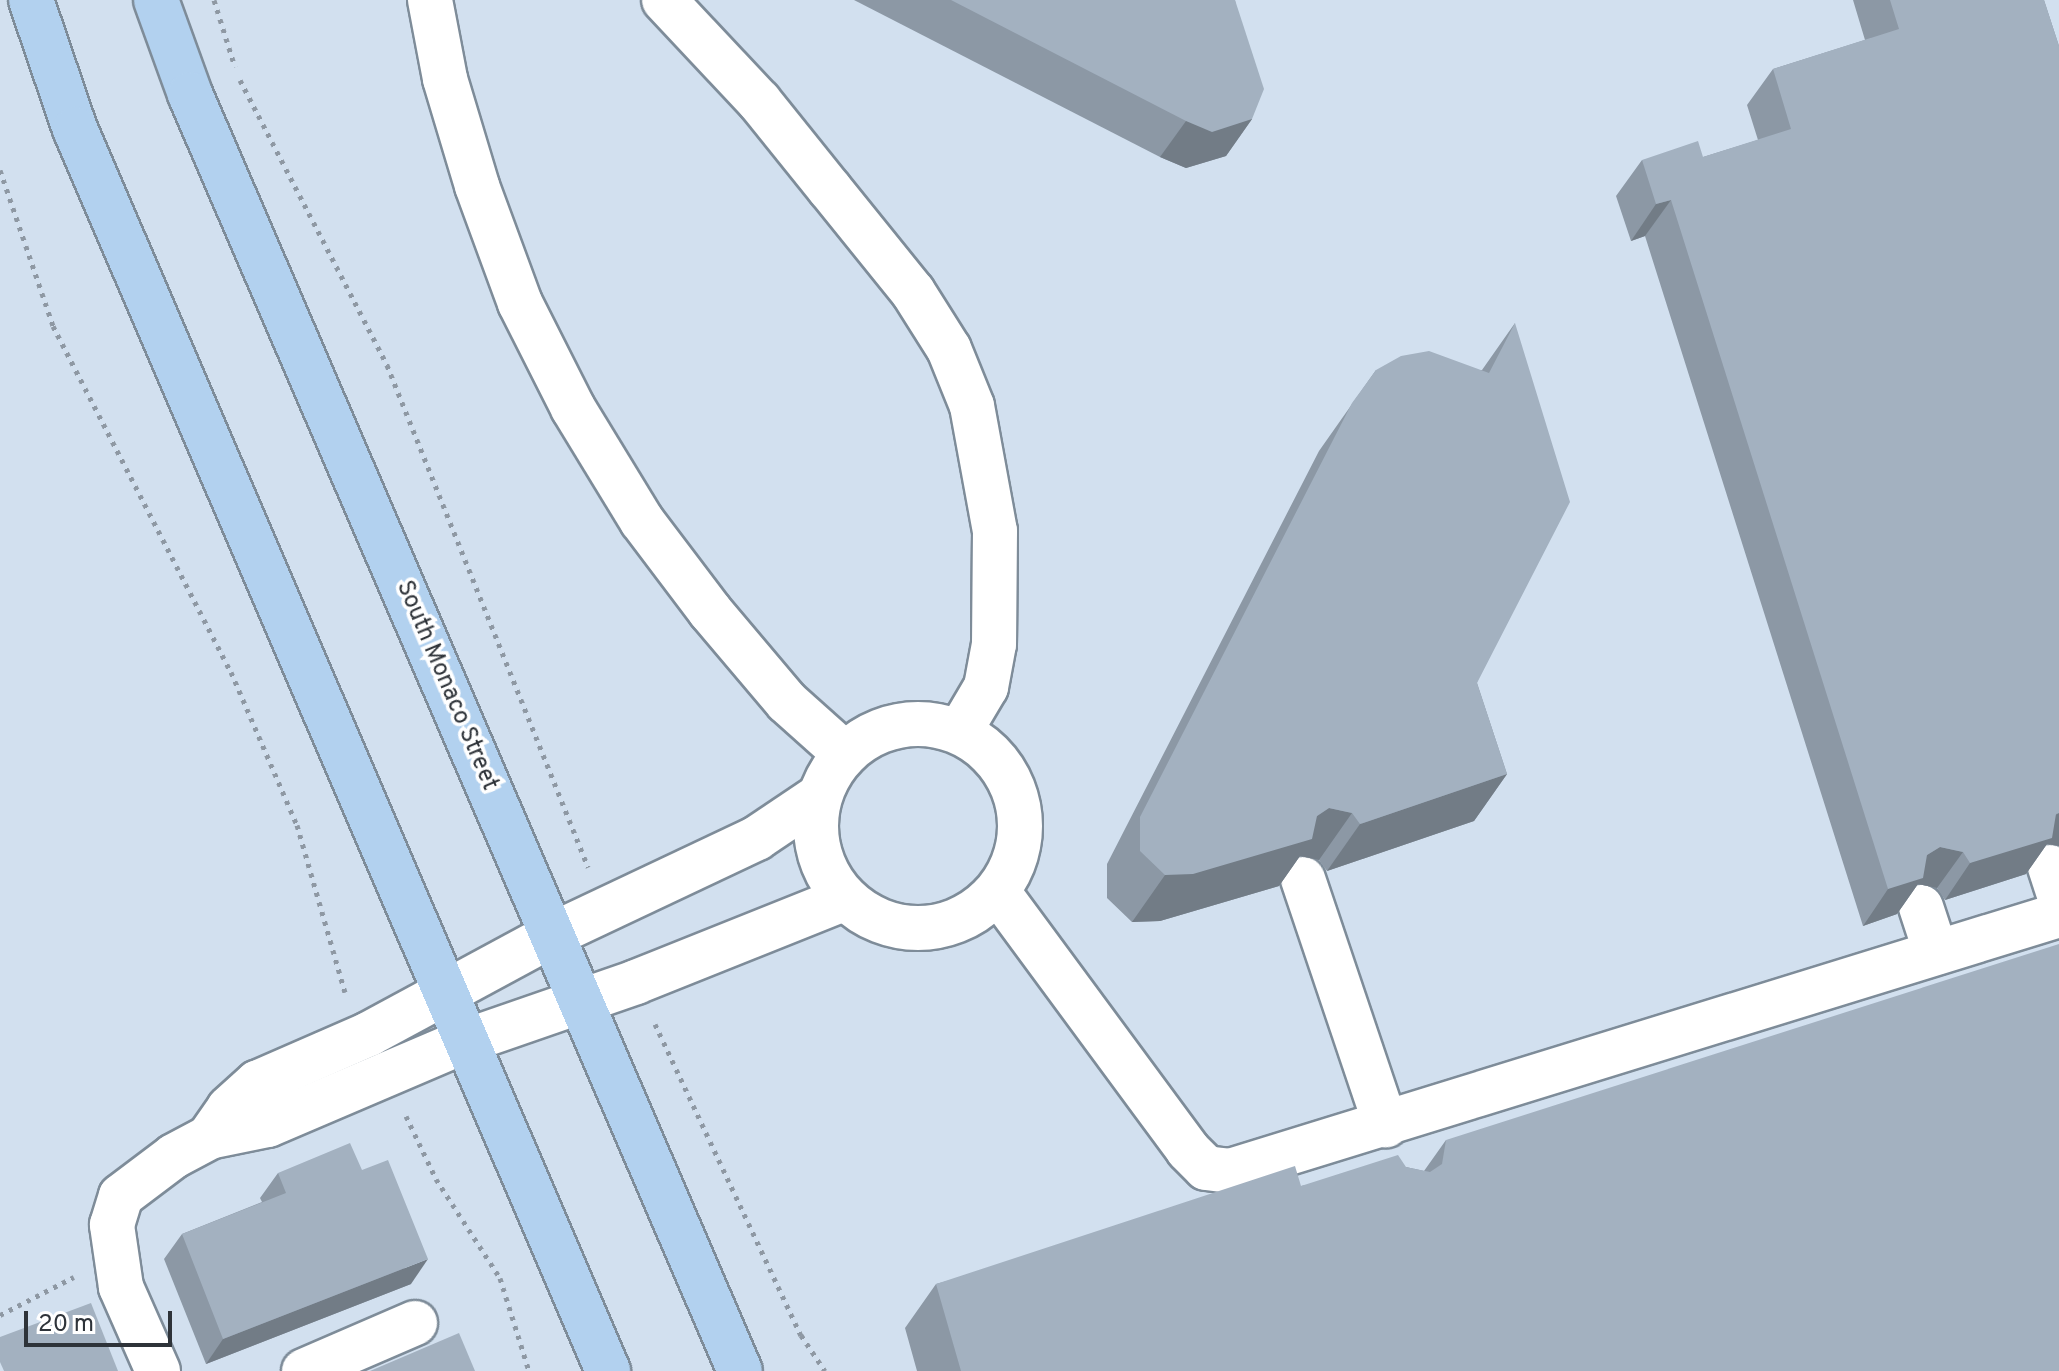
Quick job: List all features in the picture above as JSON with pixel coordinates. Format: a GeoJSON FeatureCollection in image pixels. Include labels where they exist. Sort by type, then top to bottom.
{"type":"FeatureCollection","features":[{"type":"Feature","properties":{"kind":"main road"},"geometry":{"type":"LineString","coordinates":[[31,0],[75,129],[463,1042],[608,1371]]}},
{"type":"Feature","properties":{"kind":"main road","name":"South Monaco Street"},"geometry":{"type":"LineString","coordinates":[[156,0],[190,94],[740,1371]]}},
{"type":"Feature","properties":{"kind":"street"},"geometry":{"type":"LineString","coordinates":[[430,0],[445,79],[477,186],[520,303],[573,408],[642,521],[710,611],[787,702],[844,753]]}},
{"type":"Feature","properties":{"kind":"street"},"geometry":{"type":"LineString","coordinates":[[664,0],[759,101],[904,280],[955,364],[988,472],[995,558],[994,644],[986,687],[960,731]]}},
{"type":"Feature","properties":{"kind":"street"},"geometry":{"type":"LineString","coordinates":[[913,722],[960,731],[991,753],[1008,775],[1020,809],[1017,854],[998,892],[955,922],[932,927],[897,926],[844,899],[820,860],[814,824],[818,797],[844,753],[878,730],[913,722]]}},
{"type":"Feature","properties":{"kind":"street"},"geometry":{"type":"LineString","coordinates":[[209,1137],[229,1108],[257,1083],[369,1034],[552,935],[757,838],[818,797]]}},
{"type":"Feature","properties":{"kind":"street"},"geometry":{"type":"LineString","coordinates":[[1303,879],[1379,1141]]}},
{"type":"Feature","properties":{"kind":"street"},"geometry":{"type":"LineString","coordinates":[[998,892],[1181,1142],[1206,1168],[1230,1171],[1379,1141],[1936,953],[2059,915]]}},
{"type":"Feature","properties":{"kind":"street"},"geometry":{"type":"LineString","coordinates":[[158,1371],[121,1287],[114,1257],[112,1225],[121,1196],[174,1156],[209,1137],[268,1125],[463,1042],[636,982],[844,899]]}},
{"type":"Feature","properties":{"kind":"street"},"geometry":{"type":"LineString","coordinates":[[1921,907],[1936,953]]}},
{"type":"Feature","properties":{"kind":"street"},"geometry":{"type":"LineString","coordinates":[[304,1371],[415,1323]]}},
{"type":"Feature","properties":{"kind":"path"},"geometry":{"type":"LineString","coordinates":[[214,0],[238,76],[387,365],[428,460],[521,710],[606,909]]}},
{"type":"Feature","properties":{"kind":"path"},"geometry":{"type":"LineString","coordinates":[[0,170],[53,326],[173,554],[259,736],[315,880],[336,971],[369,1034]]}},
{"type":"Feature","properties":{"kind":"path"},"geometry":{"type":"LineString","coordinates":[[636,982],[801,1335],[825,1371]]}},
{"type":"Feature","properties":{"kind":"path"},"geometry":{"type":"LineString","coordinates":[[387,1074],[436,1179],[500,1278],[529,1371]]}},
{"type":"Feature","properties":{"kind":"path"},"geometry":{"type":"LineString","coordinates":[[0,1315],[114,1257]]}},
{"type":"Feature","properties":{"kind":"building"},"geometry":{"type":"Polygon","coordinates":[[[951,0],[1235,0],[1264,89],[1252,119],[1212,132],[951,0]]]}},
{"type":"Feature","properties":{"kind":"building"},"geometry":{"type":"Polygon","coordinates":[[[1890,0],[2044,0],[2059,46],[2059,813],[2056,814],[2052,838],[1970,863],[1963,852],[1940,847],[1927,855],[1923,878],[1888,889],[1671,200],[1656,204],[1642,160],[1698,141],[1703,157],[1791,129],[1773,69],[1899,29],[1890,0]]]}},
{"type":"Feature","properties":{"kind":"building"},"geometry":{"type":"Polygon","coordinates":[[[1515,323],[1570,502],[1477,683],[1507,774],[1360,824],[1352,813],[1329,808],[1317,816],[1312,839],[1193,874],[1165,875],[1140,851],[1140,817],[1352,403],[1376,370],[1401,356],[1429,351],[1489,373],[1515,323]]]}},
{"type":"Feature","properties":{"kind":"building"},"geometry":{"type":"Polygon","coordinates":[[[2059,944],[2059,1371],[961,1371],[936,1284],[1295,1166],[1301,1186],[1398,1155],[1406,1167],[1430,1172],[1442,1164],[1446,1140],[2059,944]]]}},
{"type":"Feature","properties":{"kind":"building"},"geometry":{"type":"Polygon","coordinates":[[[350,1143],[362,1170],[388,1160],[428,1259],[223,1339],[182,1234],[286,1193],[278,1173],[350,1143]]]}},
{"type":"Feature","properties":{"kind":"building"},"geometry":{"type":"Polygon","coordinates":[[[91,1303],[118,1371],[4,1371],[0,1362],[0,1337],[91,1303]]]}},
{"type":"Feature","properties":{"kind":"building"},"geometry":{"type":"Polygon","coordinates":[[[459,1333],[475,1371],[370,1371],[459,1333]]]}}]}
